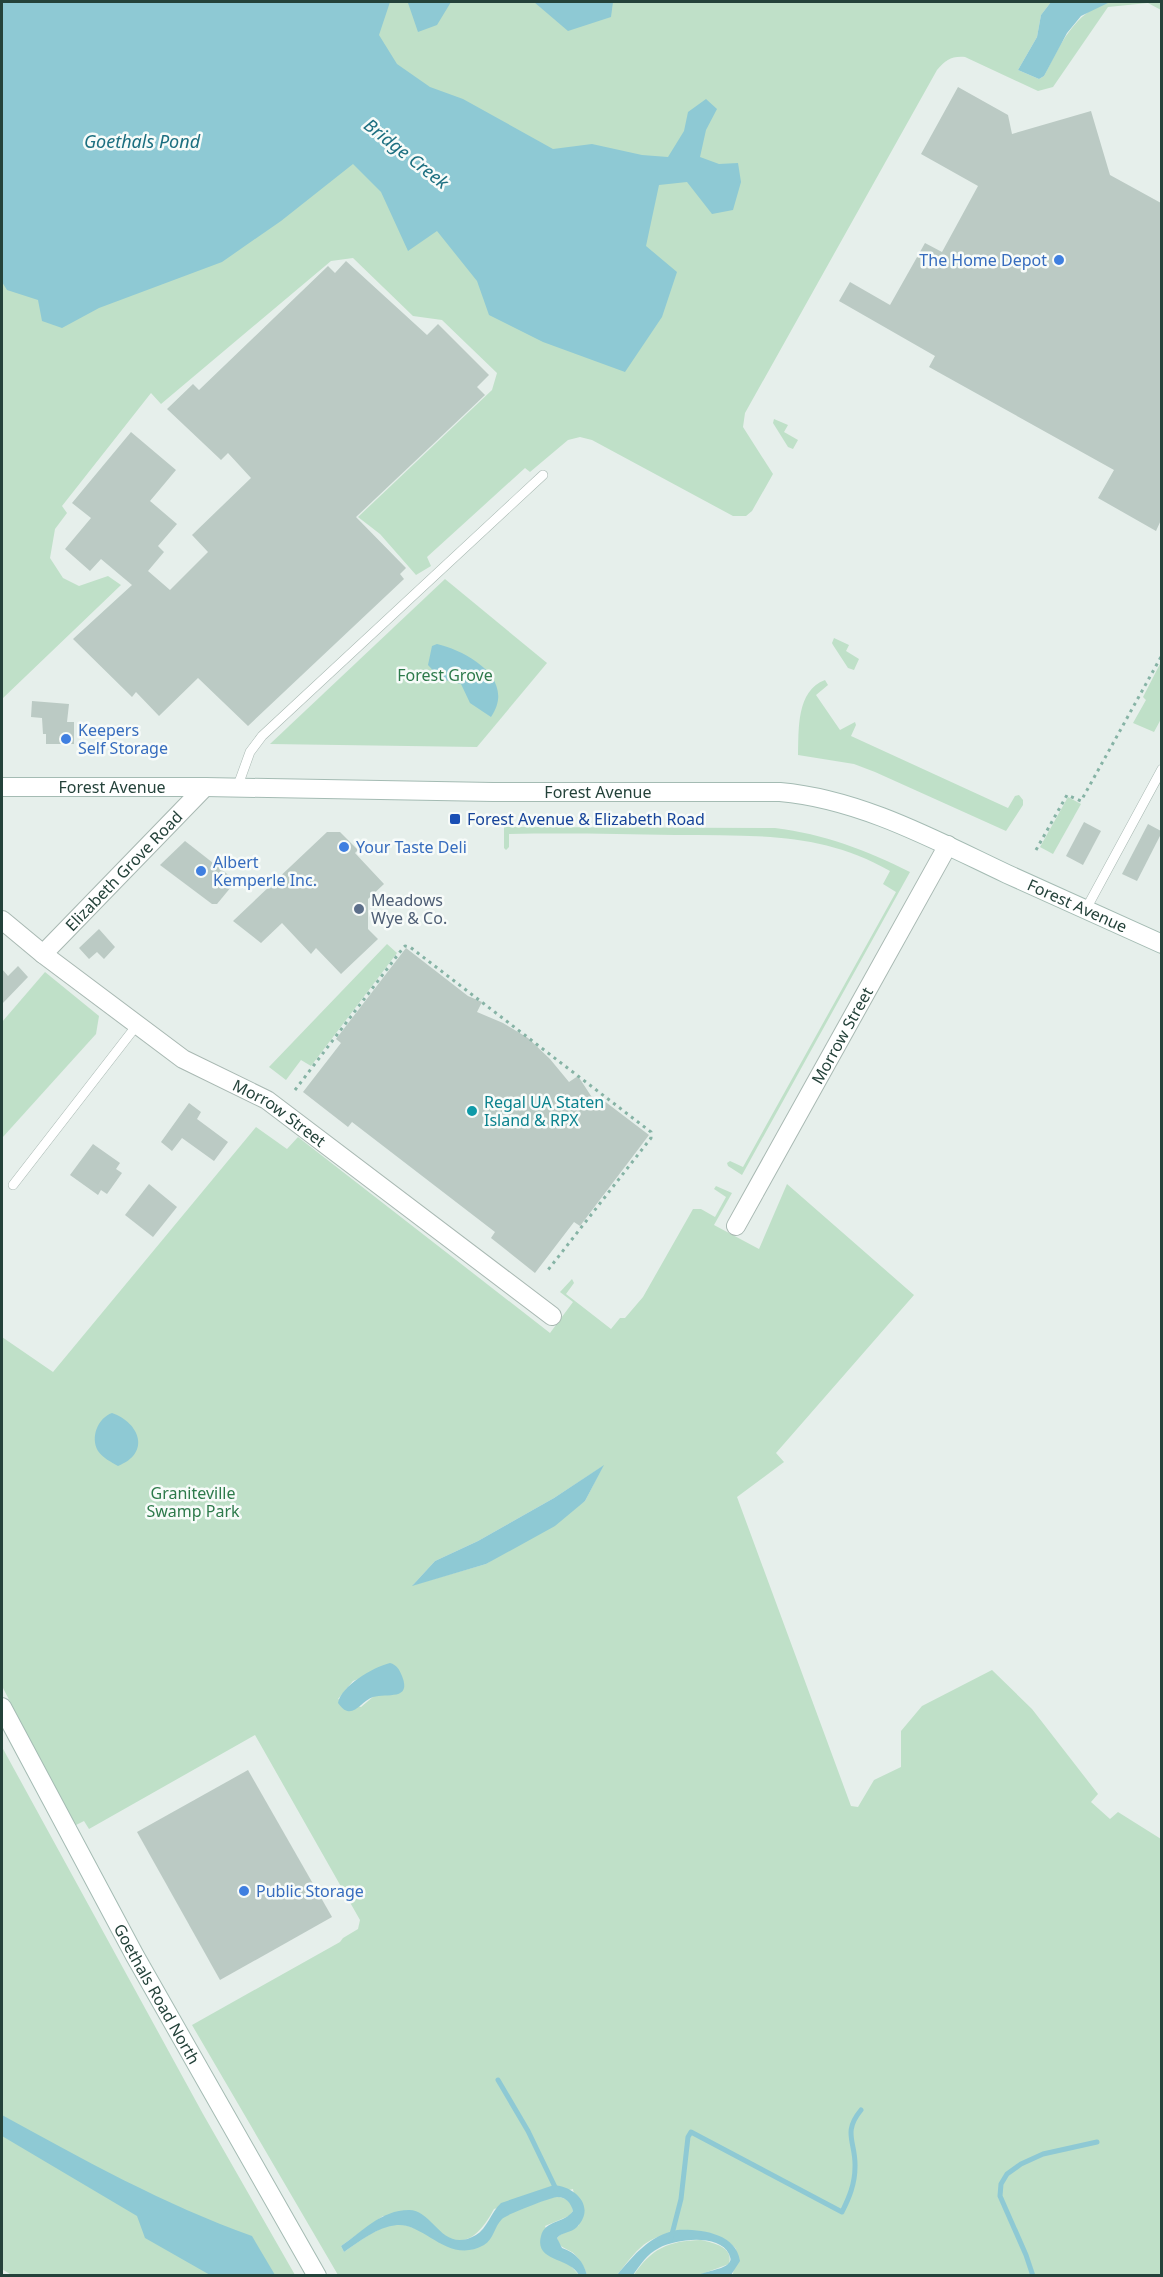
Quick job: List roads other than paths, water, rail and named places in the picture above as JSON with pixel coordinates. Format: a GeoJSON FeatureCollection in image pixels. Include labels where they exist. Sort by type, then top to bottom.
{"type":"FeatureCollection","features":[{"type":"Feature","properties":{"kind":"main road","name":"Forest Avenue"},"geometry":{"type":"LineString","coordinates":[[2,787],[805,794],[852,806],[948,845],[1161,944]]}},
{"type":"Feature","properties":{"kind":"main road","name":"Elizabeth Grove Road"},"geometry":{"type":"LineString","coordinates":[[42,954],[205,787]]}},
{"type":"Feature","properties":{"kind":"main road","name":"Morrow Street"},"geometry":{"type":"LineString","coordinates":[[736,1226],[948,845]]}},
{"type":"Feature","properties":{"kind":"main road","name":"Morrow Street"},"geometry":{"type":"LineString","coordinates":[[2,920],[42,954],[183,1059],[267,1100],[552,1316]]}},
{"type":"Feature","properties":{"kind":"main road","name":"Goethals Road North"},"geometry":{"type":"LineString","coordinates":[[2,1707],[135,1956],[317,2276]]}},
{"type":"Feature","properties":{"kind":"lane"},"geometry":{"type":"LineString","coordinates":[[237,788],[250,752],[262,736],[543,476]]}},
{"type":"Feature","properties":{"kind":"lane"},"geometry":{"type":"LineString","coordinates":[[1086,909],[1161,769]]}},
{"type":"Feature","properties":{"kind":"lane"},"geometry":{"type":"LineString","coordinates":[[13,1185],[137,1025]]}},
{"type":"Feature","properties":{"kind":"water","name":"Goethals Pond"},"geometry":{"type":"Polygon","coordinates":[[[2,2],[390,2],[379,35],[397,64],[430,87],[463,99],[553,149],[592,144],[642,155],[668,157],[684,131],[688,112],[706,99],[717,109],[706,130],[700,157],[719,164],[738,163],[741,182],[733,210],[712,214],[687,182],[659,185],[646,246],[677,272],[662,317],[625,372],[543,342],[489,315],[477,281],[437,231],[408,251],[381,192],[353,164],[281,221],[222,262],[99,308],[62,328],[42,321],[38,300],[7,290],[2,282],[2,2]]]}},
{"type":"Feature","properties":{"kind":"water"},"geometry":{"type":"Polygon","coordinates":[[[394,2],[451,2],[437,25],[418,32],[408,3],[394,2]]]}},
{"type":"Feature","properties":{"kind":"water"},"geometry":{"type":"Polygon","coordinates":[[[534,2],[613,2],[611,17],[568,31],[534,2]]]}},
{"type":"Feature","properties":{"kind":"water"},"geometry":{"type":"Polygon","coordinates":[[[1051,2],[1110,2],[1081,16],[1067,33],[1044,76],[1039,79],[1018,70],[1037,37],[1041,15],[1051,2]]]}},
{"type":"Feature","properties":{"kind":"water"},"geometry":{"type":"Polygon","coordinates":[[[437,644],[474,660],[493,679],[498,691],[497,703],[491,717],[470,703],[461,684],[441,679],[428,665],[432,646],[437,644]]]}},
{"type":"Feature","properties":{"kind":"water"},"geometry":{"type":"Polygon","coordinates":[[[112,1413],[129,1424],[138,1438],[135,1454],[118,1466],[98,1451],[95,1440],[99,1424],[112,1413]]]}},
{"type":"Feature","properties":{"kind":"water"},"geometry":{"type":"Polygon","coordinates":[[[604,1465],[585,1501],[555,1526],[486,1564],[412,1586],[435,1561],[478,1541],[554,1498],[604,1465]]]}},
{"type":"Feature","properties":{"kind":"water"},"geometry":{"type":"Polygon","coordinates":[[[390,1663],[398,1668],[402,1676],[404,1689],[401,1693],[373,1697],[352,1711],[343,1709],[338,1703],[351,1684],[375,1669],[390,1663]]]}},
{"type":"Feature","properties":{"kind":"water"},"geometry":{"type":"Polygon","coordinates":[[[2,2115],[156,2196],[252,2236],[275,2275],[210,2275],[145,2238],[137,2216],[2,2136],[2,2115]]]}},
{"type":"Feature","properties":{"kind":"water"},"geometry":{"type":"Polygon","coordinates":[[[554,2185],[576,2194],[584,2205],[585,2212],[577,2227],[557,2238],[562,2248],[578,2258],[587,2275],[579,2275],[568,2265],[548,2255],[540,2244],[543,2231],[547,2227],[573,2211],[568,2201],[560,2197],[538,2203],[505,2217],[499,2222],[484,2245],[471,2250],[448,2247],[417,2230],[397,2225],[376,2232],[344,2252],[341,2246],[381,2218],[409,2210],[418,2212],[446,2236],[455,2240],[464,2240],[480,2232],[501,2203],[554,2185]]]}},
{"type":"Feature","properties":{"kind":"water"},"geometry":{"type":"Polygon","coordinates":[[[677,2230],[706,2232],[732,2244],[740,2261],[731,2275],[699,2275],[724,2267],[731,2259],[724,2247],[716,2243],[707,2240],[686,2240],[655,2250],[633,2275],[617,2275],[650,2241],[677,2230]]]}},
{"type":"Feature","properties":{"kind":"waterway"},"geometry":{"type":"LineString","coordinates":[[498,2080],[528,2131],[556,2189]]}},
{"type":"Feature","properties":{"kind":"waterway"},"geometry":{"type":"LineString","coordinates":[[671,2238],[681,2199],[688,2137],[691,2132],[842,2212],[851,2191],[855,2173],[851,2138],[852,2125],[861,2110]]}},
{"type":"Feature","properties":{"kind":"waterway"},"geometry":{"type":"LineString","coordinates":[[1033,2276],[1000,2196],[1001,2184],[1007,2174],[1021,2164],[1043,2154],[1097,2142]]}},
{"type":"Feature","properties":{"kind":"place","name":"The Home Depot"},"geometry":{"type":"Point","coordinates":[1059,260]}},
{"type":"Feature","properties":{"kind":"place","name":"Keepers Self Storage"},"geometry":{"type":"Point","coordinates":[66,739]}},
{"type":"Feature","properties":{"kind":"place","name":"Forest Avenue & Elizabeth Road"},"geometry":{"type":"Point","coordinates":[455,819]}},
{"type":"Feature","properties":{"kind":"place","name":"Your Taste Deli"},"geometry":{"type":"Point","coordinates":[344,847]}},
{"type":"Feature","properties":{"kind":"place","name":"Albert Kemperle Inc."},"geometry":{"type":"Point","coordinates":[201,871]}},
{"type":"Feature","properties":{"kind":"place","name":"Meadows Wye & Co."},"geometry":{"type":"Point","coordinates":[359,909]}},
{"type":"Feature","properties":{"kind":"place","name":"Regal UA Staten Island & RPX"},"geometry":{"type":"Point","coordinates":[472,1111]}},
{"type":"Feature","properties":{"kind":"place","name":"Public Storage"},"geometry":{"type":"Point","coordinates":[244,1891]}},
{"type":"Feature","properties":{"kind":"water label","name":"Bridge Creek"},"geometry":{"type":"Point","coordinates":[406,154]}},
{"type":"Feature","properties":{"kind":"park label","name":"Forest Grove"},"geometry":{"type":"Point","coordinates":[445,675]}},
{"type":"Feature","properties":{"kind":"park label","name":"Graniteville Swamp Park"},"geometry":{"type":"Point","coordinates":[193,1502]}}]}
